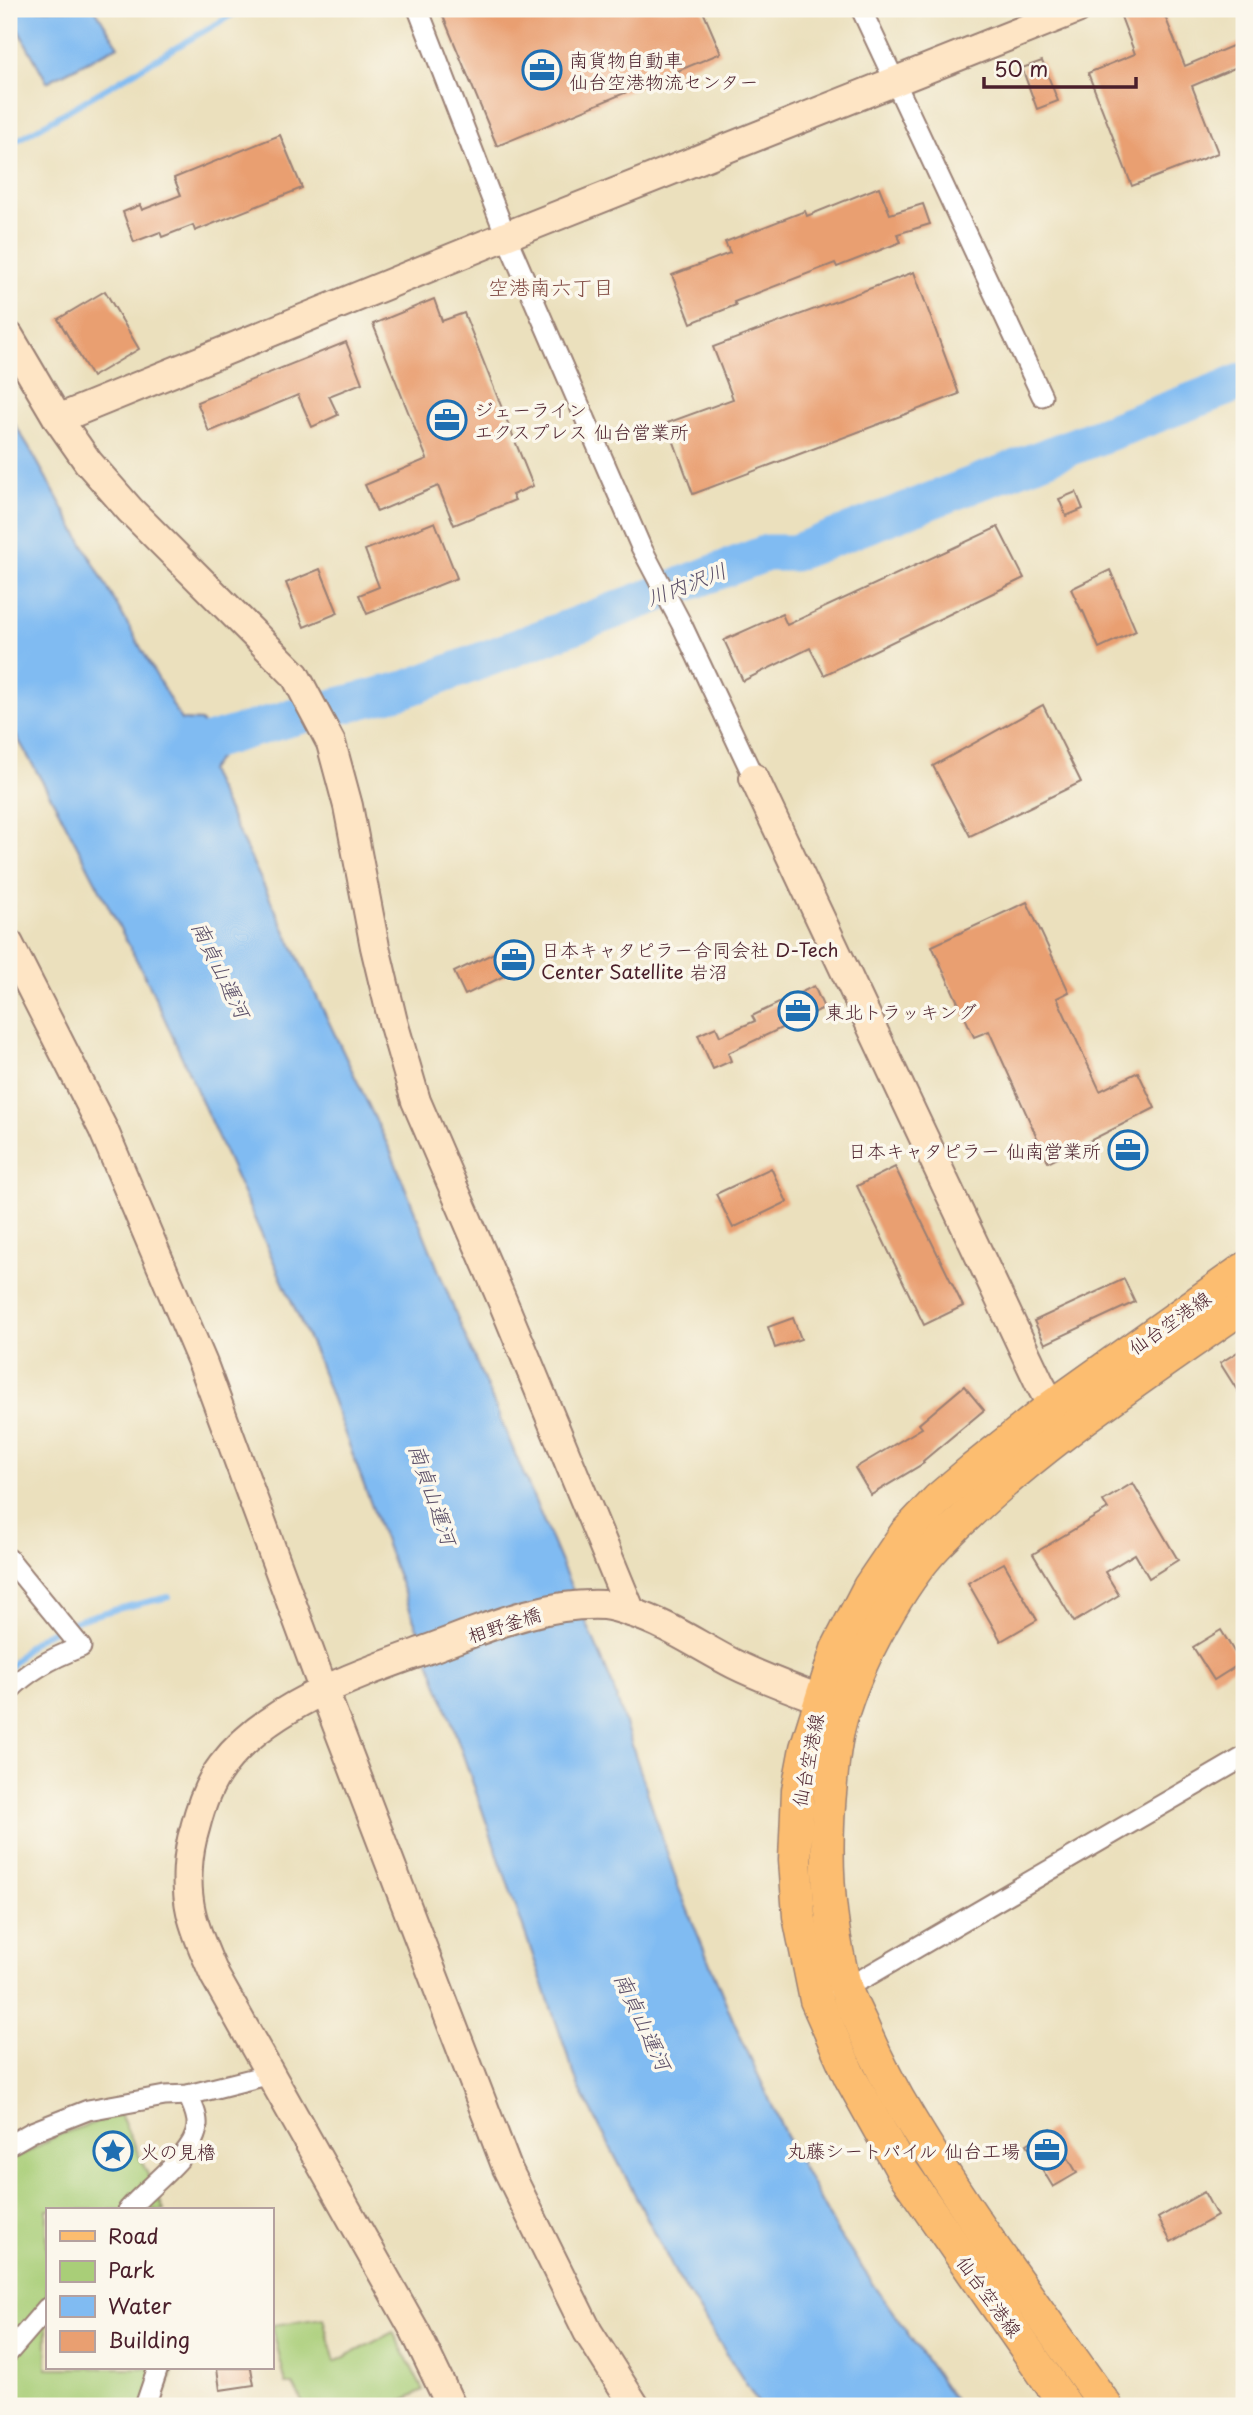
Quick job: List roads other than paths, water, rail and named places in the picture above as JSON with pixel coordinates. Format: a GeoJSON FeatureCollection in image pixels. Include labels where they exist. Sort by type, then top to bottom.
{"type":"FeatureCollection","features":[{"type":"Feature","properties":{"kind":"main road","name":"仙台空港線"},"geometry":{"type":"LineString","coordinates":[[1066,2406],[903,2172],[850,2077],[816,2000],[799,1916],[795,1860],[798,1790],[806,1748],[832,1704],[863,1661],[895,1601],[935,1546],[1000,1485],[1059,1419],[1244,1269]]}},
{"type":"Feature","properties":{"kind":"main road","name":"仙台空港線"},"geometry":{"type":"LineString","coordinates":[[1059,1419],[1244,1306]]}},
{"type":"Feature","properties":{"kind":"main road","name":"仙台空港線"},"geometry":{"type":"LineString","coordinates":[[832,1704],[834,1754],[827,1850],[829,1903],[845,1987],[882,2072],[941,2170],[1106,2406]]}},
{"type":"Feature","properties":{"kind":"street"},"geometry":{"type":"LineString","coordinates":[[418,9],[506,236],[642,547],[681,623],[1059,1419]]}},
{"type":"Feature","properties":{"kind":"street"},"geometry":{"type":"LineString","coordinates":[[861,9],[1042,396]]}},
{"type":"Feature","properties":{"kind":"street"},"geometry":{"type":"LineString","coordinates":[[58,419],[506,236],[1077,9]]}},
{"type":"Feature","properties":{"kind":"street"},"geometry":{"type":"LineString","coordinates":[[9,336],[58,419],[89,462],[130,510],[295,675],[331,743],[348,806],[375,947],[416,1101],[502,1300],[619,1609],[675,1630],[735,1665],[832,1704]]}},
{"type":"Feature","properties":{"kind":"street"},"geometry":{"type":"LineString","coordinates":[[9,944],[103,1129],[204,1364],[324,1691],[507,2168],[588,2332],[635,2406]]}},
{"type":"Feature","properties":{"kind":"street"},"geometry":{"type":"LineString","coordinates":[[9,1559],[81,1647],[56,1656],[18,1681],[9,1691]]}},
{"type":"Feature","properties":{"kind":"street","name":"相野釜橋"},"geometry":{"type":"LineString","coordinates":[[452,2406],[415,2332],[215,1976],[197,1934],[189,1900],[190,1847],[200,1809],[221,1767],[246,1740],[272,1719],[324,1691],[404,1658],[514,1618],[560,1607],[619,1609]]}},
{"type":"Feature","properties":{"kind":"street"},"geometry":{"type":"LineString","coordinates":[[816,2000],[866,1977],[1244,1757]]}},
{"type":"Feature","properties":{"kind":"street"},"geometry":{"type":"LineString","coordinates":[[9,2145],[32,2132],[88,2109],[165,2096],[188,2095],[271,2074]]}},
{"type":"Feature","properties":{"kind":"street"},"geometry":{"type":"LineString","coordinates":[[144,2202],[195,2140],[195,2113],[188,2095]]}},
{"type":"Feature","properties":{"kind":"street"},"geometry":{"type":"LineString","coordinates":[[9,2352],[46,2309]]}},
{"type":"Feature","properties":{"kind":"street"},"geometry":{"type":"LineString","coordinates":[[145,2406],[157,2370]]}},
{"type":"Feature","properties":{"kind":"water"},"geometry":{"type":"Polygon","coordinates":[[[9,9],[95,9],[118,46],[47,82],[9,9]]]}},
{"type":"Feature","properties":{"kind":"water","name":"南貞山運河"},"geometry":{"type":"Polygon","coordinates":[[[9,415],[181,720],[201,721],[220,756],[209,771],[391,1152],[456,1314],[611,1681],[679,1889],[733,2020],[787,2138],[838,2233],[958,2406],[760,2406],[676,2274],[578,2085],[447,1709],[316,1356],[150,986],[59,811],[9,723],[9,415]]]}},
{"type":"Feature","properties":{"kind":"waterway"},"geometry":{"type":"LineString","coordinates":[[9,145],[242,9]]}},
{"type":"Feature","properties":{"kind":"waterway","name":"川内沢川"},"geometry":{"type":"LineString","coordinates":[[163,755],[287,719],[406,689],[767,553],[794,553],[1244,381]]}},
{"type":"Feature","properties":{"kind":"waterway"},"geometry":{"type":"LineString","coordinates":[[9,1668],[31,1644],[60,1627],[97,1614],[169,1597]]}},
{"type":"Feature","properties":{"kind":"place","name":"南貨物自動車 仙台空港物流センター"},"geometry":{"type":"Point","coordinates":[542,70]}},
{"type":"Feature","properties":{"kind":"place","name":"ジェーライン エクスプレス 仙台営業所"},"geometry":{"type":"Point","coordinates":[447,420]}},
{"type":"Feature","properties":{"kind":"place","name":"日本キャタピラー合同会社 D-Tech Center Satellite 岩沼"},"geometry":{"type":"Point","coordinates":[514,960]}},
{"type":"Feature","properties":{"kind":"place","name":"東北トラッキング"},"geometry":{"type":"Point","coordinates":[798,1011]}},
{"type":"Feature","properties":{"kind":"place","name":"日本キャタピラー 仙南営業所"},"geometry":{"type":"Point","coordinates":[1128,1150]}},
{"type":"Feature","properties":{"kind":"place","name":"丸藤シートパイル 仙台工場"},"geometry":{"type":"Point","coordinates":[1047,2150]}},
{"type":"Feature","properties":{"kind":"place","name":"火の見櫓"},"geometry":{"type":"Point","coordinates":[113,2151]}},
{"type":"Feature","properties":{"kind":"district","name":"空港南六丁目"},"geometry":{"type":"Point","coordinates":[551,286]}}]}
